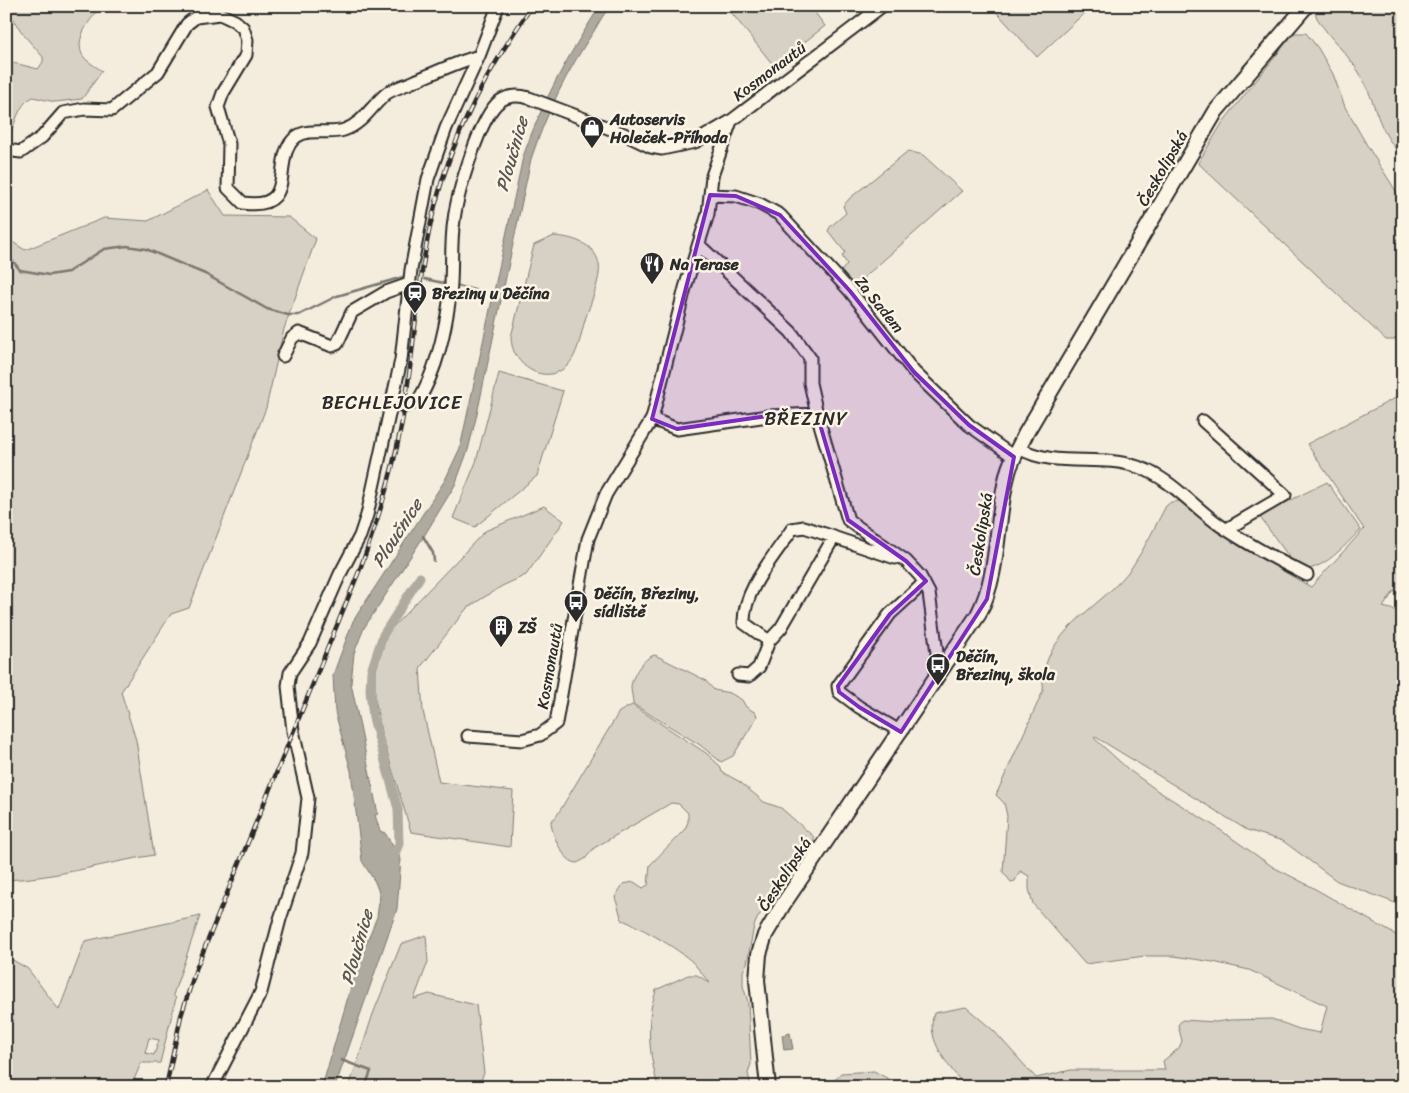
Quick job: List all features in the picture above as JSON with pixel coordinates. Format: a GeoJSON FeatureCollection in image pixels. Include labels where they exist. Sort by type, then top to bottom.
{"type":"FeatureCollection","features":[{"type":"Feature","properties":{"kind":"main road","name":"Českolipská"},"geometry":{"type":"LineString","coordinates":[[768,1087],[757,980],[759,954],[765,935],[784,903],[901,732],[987,599],[992,579],[1005,491],[1017,452],[1216,111],[1306,6]]}},
{"type":"Feature","properties":{"kind":"street"},"geometry":{"type":"LineString","coordinates":[[212,1087],[261,992],[280,919],[302,853],[308,798],[293,731],[288,686],[290,673],[310,643],[340,574],[360,536],[373,493],[401,360],[409,284],[428,179],[446,128],[498,6]]}},
{"type":"Feature","properties":{"kind":"street","name":"Kosmonautů"},"geometry":{"type":"LineString","coordinates":[[468,736],[522,740],[540,735],[556,723],[588,539],[606,494],[652,419],[685,288],[708,214],[712,176],[731,121],[882,6]]}},
{"type":"Feature","properties":{"kind":"street"},"geometry":{"type":"LineString","coordinates":[[6,150],[21,152],[42,137],[63,113],[84,109],[112,110],[158,72],[187,24],[196,17],[220,14],[235,20],[243,28],[247,40],[246,55],[223,93],[218,107],[229,144],[228,188],[243,204],[267,203],[275,197],[281,187],[290,143],[298,136],[310,132],[342,131],[355,126],[388,93],[478,56]]}},
{"type":"Feature","properties":{"kind":"street"},"geometry":{"type":"LineString","coordinates":[[392,403],[412,404],[418,401],[426,387],[438,355],[450,284],[452,235],[457,199],[492,108],[506,98],[521,96],[624,134],[651,147],[667,148],[695,142],[731,121]]}},
{"type":"Feature","properties":{"kind":"street"},"geometry":{"type":"LineString","coordinates":[[707,136],[722,149]]}},
{"type":"Feature","properties":{"kind":"street","name":"Za Sadem"},"geometry":{"type":"LineString","coordinates":[[710,195],[736,196],[760,204],[780,215],[850,291],[914,372],[969,425],[1017,452],[1136,466],[1158,477],[1227,529],[1306,575]]}},
{"type":"Feature","properties":{"kind":"street"},"geometry":{"type":"LineString","coordinates":[[699,245],[790,332],[810,358],[812,367],[810,383],[817,414],[848,520],[906,561],[924,583],[929,593],[937,653],[944,667]]}},
{"type":"Feature","properties":{"kind":"street"},"geometry":{"type":"LineString","coordinates":[[283,356],[292,338],[299,333],[332,346],[337,344],[352,312],[386,292],[409,284]]}},
{"type":"Feature","properties":{"kind":"street"},"geometry":{"type":"LineString","coordinates":[[652,419],[677,429],[768,416],[817,414]]}},
{"type":"Feature","properties":{"kind":"street"},"geometry":{"type":"LineString","coordinates":[[1203,421],[1285,495],[1227,529]]}},
{"type":"Feature","properties":{"kind":"street"},"geometry":{"type":"LineString","coordinates":[[770,641],[744,623],[744,611],[754,587],[792,529],[804,527],[906,561]]}},
{"type":"Feature","properties":{"kind":"street"},"geometry":{"type":"LineString","coordinates":[[738,675],[749,676],[759,667],[770,641],[781,628],[833,537]]}},
{"type":"Feature","properties":{"kind":"street"},"geometry":{"type":"LineString","coordinates":[[901,732],[859,707],[839,692],[838,686],[890,614],[924,583]]}},
{"type":"Feature","properties":{"kind":"highlighted area"},"geometry":{"type":"Polygon","coordinates":[[[710,195],[736,196],[780,215],[850,291],[914,372],[969,425],[1014,457],[987,599],[901,732],[859,707],[839,692],[838,686],[890,614],[926,581],[906,561],[848,520],[817,414],[768,416],[677,429],[652,419],[710,195]]]}},
{"type":"Feature","properties":{"kind":"shaded area"},"geometry":{"type":"Polygon","coordinates":[[[6,6],[102,6],[85,29],[80,43],[83,56],[102,71],[82,99],[55,102],[33,97],[20,110],[7,137],[6,61],[38,69],[43,62],[43,57],[23,34],[11,16],[6,15],[6,6]]]}},
{"type":"Feature","properties":{"kind":"shaded area"},"geometry":{"type":"Polygon","coordinates":[[[600,6],[612,6],[602,18],[566,77],[550,109],[531,159],[477,414],[468,450],[455,485],[364,628],[354,653],[351,683],[378,814],[375,815],[380,831],[385,833],[401,859],[397,909],[335,1087],[322,1087],[357,966],[377,917],[380,895],[375,882],[362,861],[351,771],[335,712],[333,675],[353,621],[445,480],[460,448],[523,157],[547,98],[577,42],[600,6]]]}},
{"type":"Feature","properties":{"kind":"shaded area"},"geometry":{"type":"Polygon","coordinates":[[[726,6],[810,6],[825,26],[774,66],[726,6]]]}},
{"type":"Feature","properties":{"kind":"shaded area"},"geometry":{"type":"Polygon","coordinates":[[[991,6],[1092,6],[1037,57],[991,6]]]}},
{"type":"Feature","properties":{"kind":"shaded area"},"geometry":{"type":"Polygon","coordinates":[[[1317,6],[1403,6],[1403,157],[1387,137],[1360,74],[1317,18],[1315,12],[1317,6]]]}},
{"type":"Feature","properties":{"kind":"shaded area"},"geometry":{"type":"Polygon","coordinates":[[[1294,33],[1306,33],[1318,48],[1333,74],[1345,107],[1403,202],[1403,334],[1393,340],[1386,340],[1198,163],[1223,122],[1294,33]]]}},
{"type":"Feature","properties":{"kind":"shaded area"},"geometry":{"type":"Polygon","coordinates":[[[908,151],[923,155],[962,191],[852,288],[839,274],[847,264],[842,256],[845,252],[828,231],[846,213],[843,206],[850,198],[908,151]]]}},
{"type":"Feature","properties":{"kind":"shaded area"},"geometry":{"type":"Polygon","coordinates":[[[208,190],[225,216],[289,217],[316,239],[284,329],[266,408],[189,608],[171,614],[121,692],[136,740],[154,855],[62,873],[6,880],[6,238],[25,250],[104,218],[148,221],[208,190]]]}},
{"type":"Feature","properties":{"kind":"shaded area"},"geometry":{"type":"Polygon","coordinates":[[[554,236],[581,242],[593,251],[599,264],[599,276],[574,356],[567,366],[558,372],[549,374],[530,370],[523,364],[512,347],[511,337],[534,245],[554,236]]]}},
{"type":"Feature","properties":{"kind":"shaded area"},"geometry":{"type":"Polygon","coordinates":[[[499,373],[563,391],[537,476],[475,527],[453,518],[476,462],[499,373]]]}},
{"type":"Feature","properties":{"kind":"shaded area"},"geometry":{"type":"Polygon","coordinates":[[[1403,394],[1403,597],[1394,591],[1383,607],[1395,610],[1403,615],[1403,906],[1337,881],[1283,841],[1247,830],[1094,736],[1129,770],[1273,867],[1403,939],[1403,1087],[1222,1087],[1208,1083],[1219,1087],[965,1087],[940,1052],[936,1043],[932,1023],[934,1013],[966,1007],[994,1031],[1036,1078],[1071,1070],[1165,1070],[1163,1061],[1179,1048],[1182,1041],[1178,1025],[1182,1020],[1216,1022],[1272,1019],[1299,1029],[1320,1033],[1327,1006],[1249,970],[1174,956],[1145,956],[1085,964],[1033,904],[1029,889],[1029,876],[1020,871],[1015,881],[1011,882],[1003,872],[1007,816],[1004,803],[996,795],[1043,691],[1043,676],[1048,659],[1056,643],[1080,617],[1121,581],[1146,545],[1166,506],[1171,502],[1180,501],[1239,546],[1311,587],[1364,529],[1307,444],[1403,394]]]}},
{"type":"Feature","properties":{"kind":"shaded area"},"geometry":{"type":"Polygon","coordinates":[[[1327,482],[1361,530],[1332,557],[1316,567],[1298,569],[1259,516],[1327,482]]]}},
{"type":"Feature","properties":{"kind":"shaded area"},"geometry":{"type":"Polygon","coordinates":[[[544,506],[564,521],[526,575],[502,586],[467,608],[420,668],[423,711],[439,782],[513,791],[510,847],[411,832],[381,732],[375,698],[375,673],[388,632],[485,531],[544,506]]]}},
{"type":"Feature","properties":{"kind":"shaded area"},"geometry":{"type":"Polygon","coordinates":[[[655,655],[705,680],[714,690],[730,693],[742,700],[746,707],[756,713],[757,717],[733,756],[721,762],[700,745],[633,704],[631,687],[634,677],[639,667],[651,656],[655,655]]]}},
{"type":"Feature","properties":{"kind":"shaded area"},"geometry":{"type":"Polygon","coordinates":[[[632,705],[706,753],[720,766],[722,772],[740,782],[764,802],[781,808],[814,837],[814,841],[758,917],[754,926],[747,963],[743,971],[743,986],[748,1002],[751,1064],[748,1073],[751,1087],[658,1087],[650,1048],[649,1029],[651,1009],[656,990],[688,975],[697,975],[710,983],[696,966],[682,954],[650,934],[622,920],[615,897],[623,884],[634,882],[643,888],[648,885],[650,865],[685,829],[688,822],[688,813],[679,804],[671,803],[594,848],[585,859],[577,863],[567,858],[553,832],[551,821],[556,817],[619,712],[632,705]]]}},
{"type":"Feature","properties":{"kind":"shaded area"},"geometry":{"type":"Polygon","coordinates":[[[200,916],[173,995],[176,998],[160,1063],[141,1063],[131,1087],[6,1087],[6,956],[28,969],[59,1010],[85,941],[200,916]],[[149,1038],[145,1053],[154,1055],[159,1040],[149,1038]]]}},
{"type":"Feature","properties":{"kind":"shaded area"},"geometry":{"type":"Polygon","coordinates":[[[426,935],[428,962],[414,999],[429,994],[476,1005],[484,1073],[478,1087],[349,1087],[373,1014],[401,944],[426,935]]]}},
{"type":"Feature","properties":{"kind":"shaded area"},"geometry":{"type":"Polygon","coordinates":[[[790,1033],[793,1049],[784,1050],[782,1035],[790,1033]]]}},
{"type":"Feature","properties":{"kind":"shaded area"},"geometry":{"type":"Polygon","coordinates":[[[874,1071],[894,1082],[896,1087],[828,1087],[841,1073],[874,1071]]]}},
{"type":"Feature","properties":{"kind":"waterway"},"geometry":{"type":"LineString","coordinates":[[6,258],[12,260],[20,270],[49,275],[68,272],[104,249],[127,246],[146,249],[205,274],[267,309],[288,315],[299,315],[337,296],[403,277]]}},
{"type":"Feature","properties":{"kind":"waterway"},"geometry":{"type":"LineString","coordinates":[[425,279],[448,284]]}},
{"type":"Feature","properties":{"kind":"waterway"},"geometry":{"type":"LineString","coordinates":[[454,285],[494,295]]}},
{"type":"Feature","properties":{"kind":"waterway"},"geometry":{"type":"LineString","coordinates":[[423,536],[433,553],[434,561]]}},
{"type":"Feature","properties":{"kind":"waterway"},"geometry":{"type":"LineString","coordinates":[[392,861],[399,844],[398,809],[373,718],[370,691],[371,671],[383,635],[420,577]]}},
{"type":"Feature","properties":{"kind":"waterway"},"geometry":{"type":"LineString","coordinates":[[341,1060],[371,1071],[365,1087]]}},
{"type":"Feature","properties":{"kind":"railway"},"geometry":{"type":"LineString","coordinates":[[166,1087],[181,1016],[196,969],[360,569],[384,499],[406,400],[429,233],[443,179],[462,127],[474,102],[501,53],[532,6]]}},
{"type":"Feature","properties":{"kind":"place","name":"Autoservis Holeček-Příhoda"},"geometry":{"type":"Point","coordinates":[592,149]}},
{"type":"Feature","properties":{"kind":"place","name":"Na Terase"},"geometry":{"type":"Point","coordinates":[652,285]}},
{"type":"Feature","properties":{"kind":"place","name":"Březiny u Děčína"},"geometry":{"type":"Point","coordinates":[415,314]}},
{"type":"Feature","properties":{"kind":"place","name":"Děčín, Březiny, sídliště"},"geometry":{"type":"Point","coordinates":[576,623]}},
{"type":"Feature","properties":{"kind":"place","name":"ZŠ"},"geometry":{"type":"Point","coordinates":[501,648]}},
{"type":"Feature","properties":{"kind":"place","name":"Děčín, Březiny, škola"},"geometry":{"type":"Point","coordinates":[938,686]}},
{"type":"Feature","properties":{"kind":"district","name":"BECHLEJOVICE"},"geometry":{"type":"Point","coordinates":[392,402]}},
{"type":"Feature","properties":{"kind":"district","name":"BŘEZINY"},"geometry":{"type":"Point","coordinates":[806,418]}},
{"type":"Feature","properties":{"kind":"water label","name":"Ploučnice"},"geometry":{"type":"Point","coordinates":[512,154]}},
{"type":"Feature","properties":{"kind":"water label","name":"Ploučnice"},"geometry":{"type":"Point","coordinates":[397,533]}},
{"type":"Feature","properties":{"kind":"water label","name":"Ploučnice"},"geometry":{"type":"Point","coordinates":[357,947]}}]}
